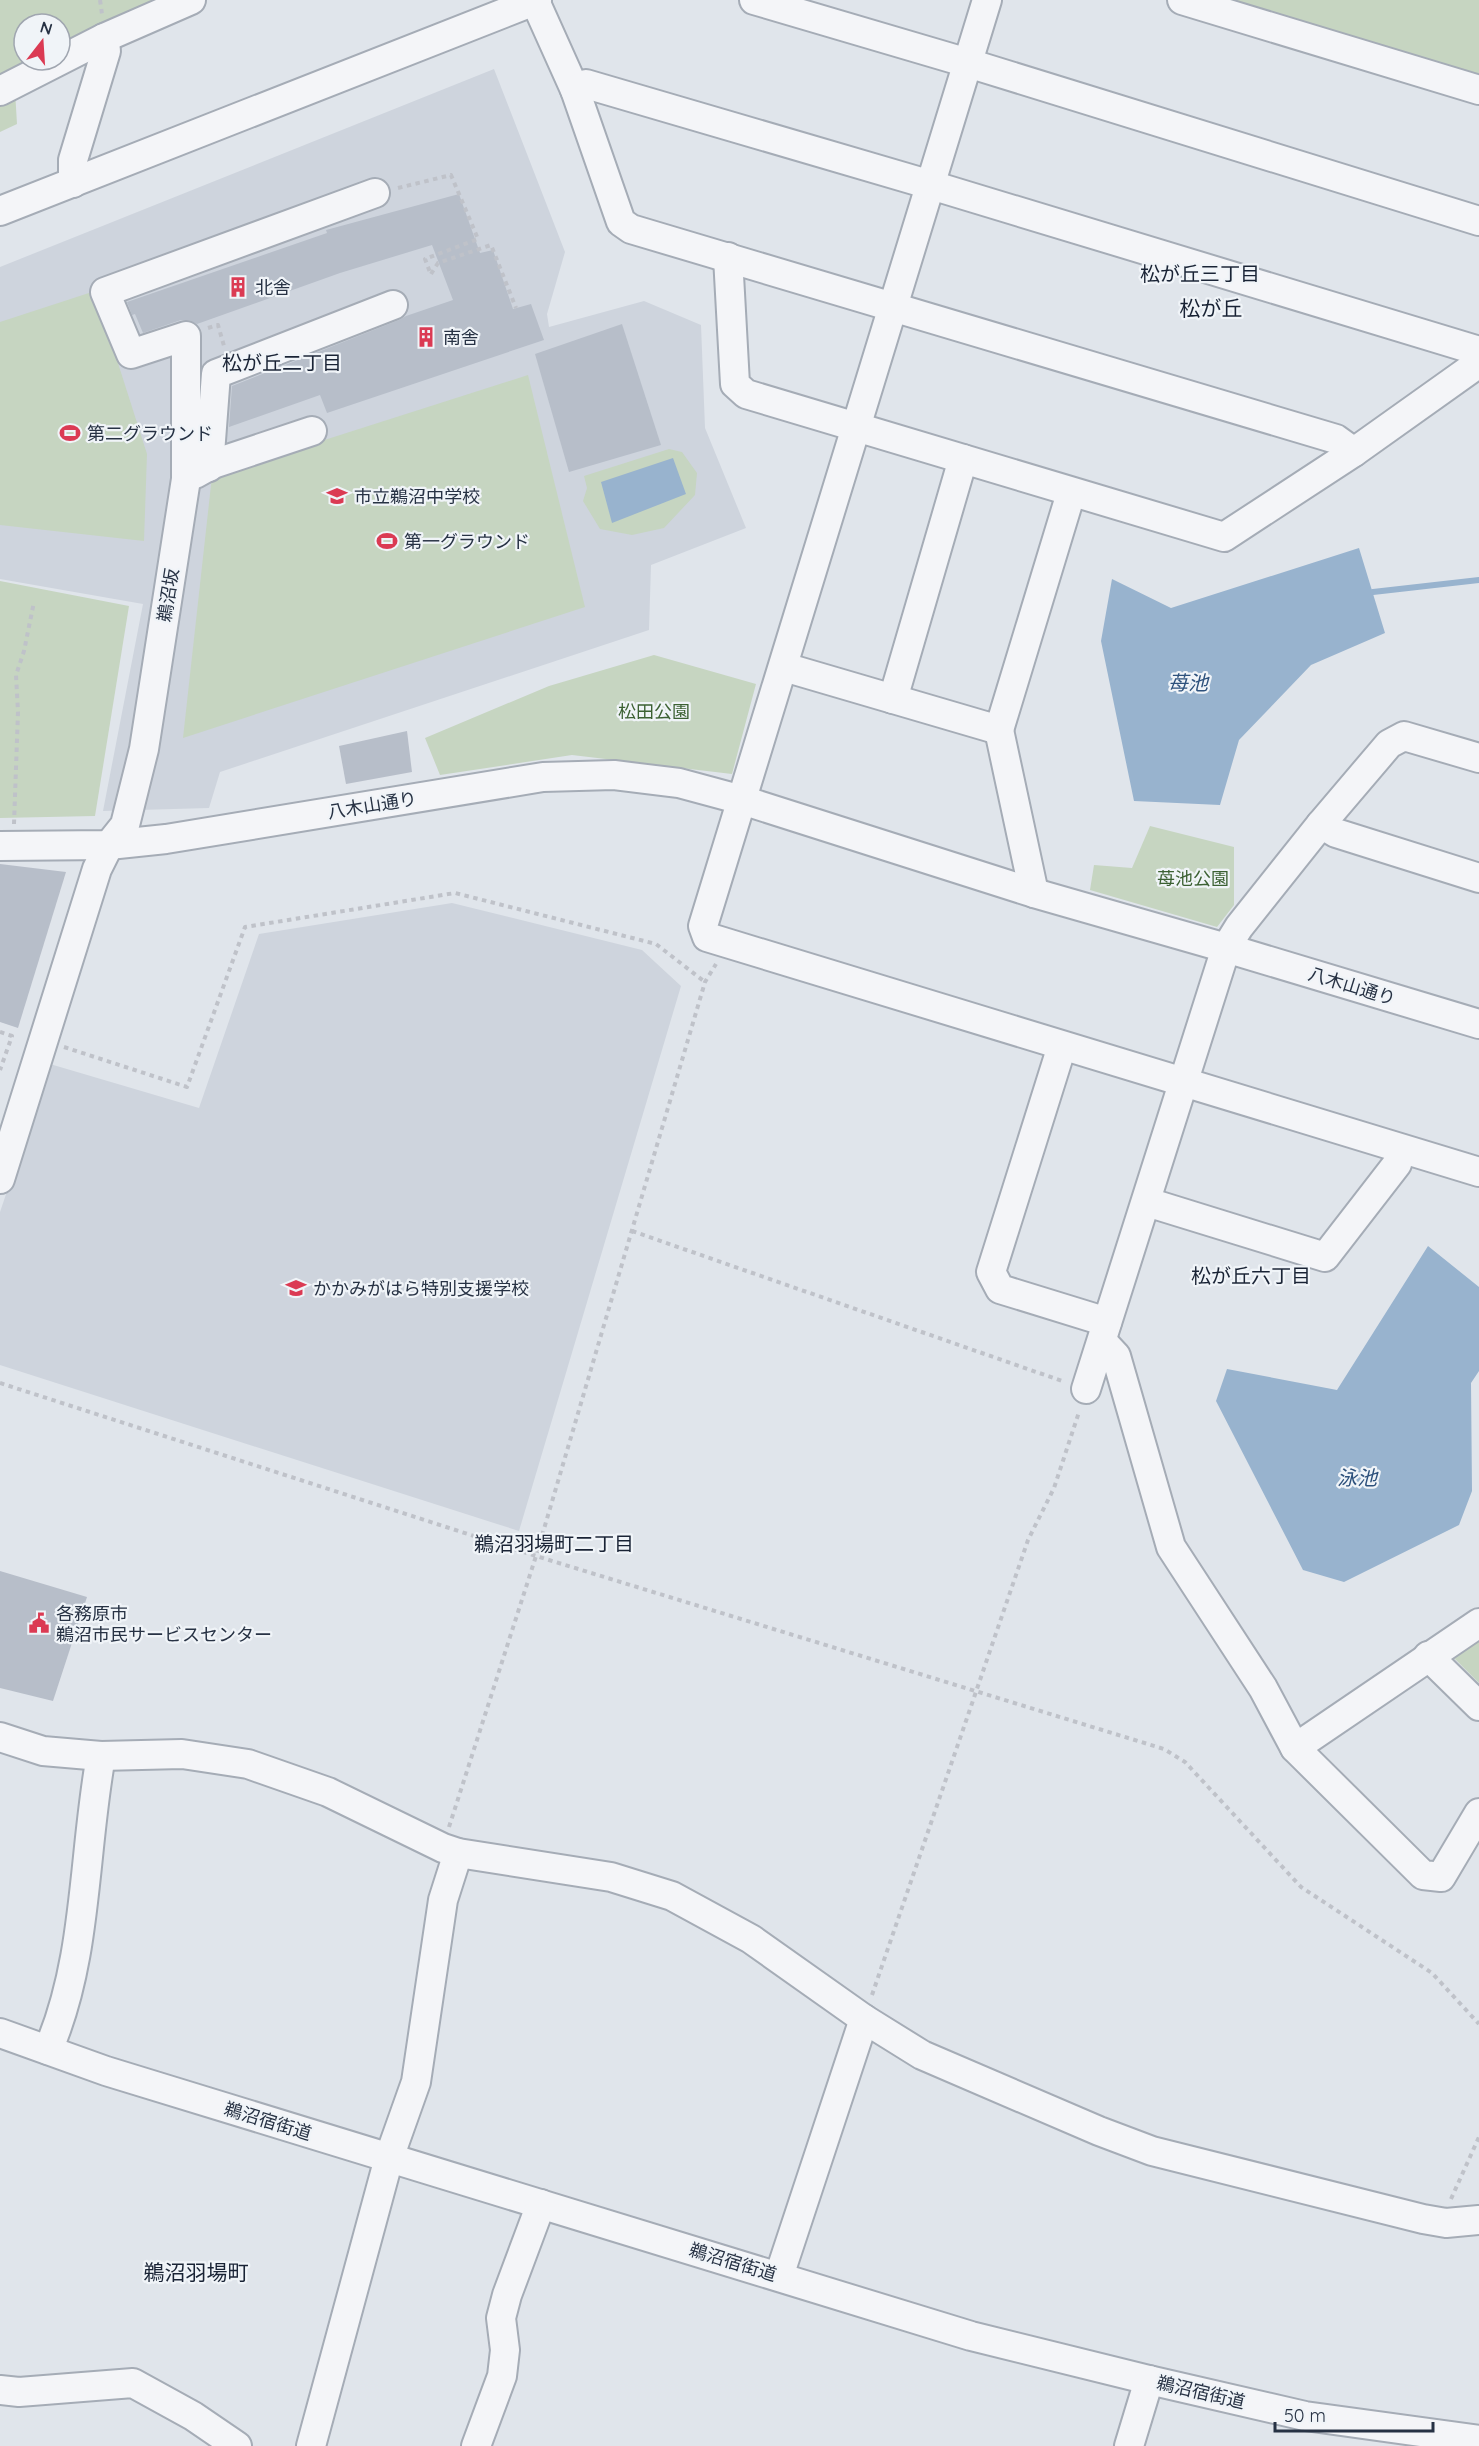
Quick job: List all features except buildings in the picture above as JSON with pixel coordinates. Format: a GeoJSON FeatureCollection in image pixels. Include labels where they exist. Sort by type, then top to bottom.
{"type":"FeatureCollection","features":[{"type":"Feature","properties":{"kind":"street"},"geometry":{"type":"LineString","coordinates":[[0,91],[104,38],[191,0]]}},
{"type":"Feature","properties":{"kind":"street"},"geometry":{"type":"LineString","coordinates":[[0,211],[536,0],[575,90],[621,222],[631,229],[1336,440],[1354,452]]}},
{"type":"Feature","properties":{"kind":"street"},"geometry":{"type":"LineString","coordinates":[[754,0],[968,63],[1479,221]]}},
{"type":"Feature","properties":{"kind":"street"},"geometry":{"type":"LineString","coordinates":[[987,0],[704,926],[707,937],[1479,1172]]}},
{"type":"Feature","properties":{"kind":"street"},"geometry":{"type":"LineString","coordinates":[[1182,0],[1479,90]]}},
{"type":"Feature","properties":{"kind":"street"},"geometry":{"type":"LineString","coordinates":[[73,183],[73,160],[106,51],[104,38]]}},
{"type":"Feature","properties":{"kind":"street"},"geometry":{"type":"LineString","coordinates":[[575,90],[586,84],[931,185],[1479,351]]}},
{"type":"Feature","properties":{"kind":"street","name":"鵜沼坂"},"geometry":{"type":"LineString","coordinates":[[0,1179],[97,869],[110,845],[125,825],[144,749],[197,473],[186,336],[131,354],[105,292],[375,193]]}},
{"type":"Feature","properties":{"kind":"street"},"geometry":{"type":"LineString","coordinates":[[728,257],[735,384],[746,394],[1224,537],[1354,452],[1479,363]]}},
{"type":"Feature","properties":{"kind":"street"},"geometry":{"type":"LineString","coordinates":[[197,473],[216,374],[393,305]]}},
{"type":"Feature","properties":{"kind":"street"},"geometry":{"type":"LineString","coordinates":[[197,473],[312,431]]}},
{"type":"Feature","properties":{"kind":"street"},"geometry":{"type":"LineString","coordinates":[[893,699],[963,459]]}},
{"type":"Feature","properties":{"kind":"street"},"geometry":{"type":"LineString","coordinates":[[1034,893],[999,730],[1071,493]]}},
{"type":"Feature","properties":{"kind":"street"},"geometry":{"type":"LineString","coordinates":[[784,667],[999,730]]}},
{"type":"Feature","properties":{"kind":"street"},"geometry":{"type":"LineString","coordinates":[[1086,1389],[1226,948],[1239,927],[1321,824],[1389,744],[1404,736],[1479,758]]}},
{"type":"Feature","properties":{"kind":"street","name":"八木山通り"},"geometry":{"type":"LineString","coordinates":[[7,846],[110,845],[178,837],[543,777],[614,775],[679,783],[742,800],[1034,893],[1479,1024]]}},
{"type":"Feature","properties":{"kind":"street"},"geometry":{"type":"LineString","coordinates":[[1321,824],[1336,833],[1479,878]]}},
{"type":"Feature","properties":{"kind":"street"},"geometry":{"type":"LineString","coordinates":[[1062,1046],[991,1272],[1000,1289],[1104,1332],[1116,1356],[1171,1547],[1263,1688],[1295,1748],[1423,1875],[1441,1877],[1479,1813]]}},
{"type":"Feature","properties":{"kind":"street"},"geometry":{"type":"LineString","coordinates":[[1147,1202],[1325,1257],[1397,1164],[1401,1149]]}},
{"type":"Feature","properties":{"kind":"street"},"geometry":{"type":"LineString","coordinates":[[1295,1748],[1479,1623]]}},
{"type":"Feature","properties":{"kind":"street"},"geometry":{"type":"LineString","coordinates":[[1428,1656],[1479,1706]]}},
{"type":"Feature","properties":{"kind":"street"},"geometry":{"type":"LineString","coordinates":[[0,1737],[43,1751],[101,1756],[182,1754],[248,1764],[328,1792],[451,1850],[611,1877],[672,1896],[751,1939],[864,2019],[922,2055],[1099,2131],[1152,2151],[1423,2220],[1446,2223],[1479,2220]]}},
{"type":"Feature","properties":{"kind":"street"},"geometry":{"type":"LineString","coordinates":[[48,2050],[56,2033],[69,1985],[84,1905],[94,1796],[101,1756]]}},
{"type":"Feature","properties":{"kind":"street"},"geometry":{"type":"LineString","coordinates":[[311,2446],[389,2158],[416,2082],[451,1850]]}},
{"type":"Feature","properties":{"kind":"street"},"geometry":{"type":"LineString","coordinates":[[779,2276],[864,2019]]}},
{"type":"Feature","properties":{"kind":"street","name":"鵜沼宿街道"},"geometry":{"type":"LineString","coordinates":[[0,2033],[106,2071],[971,2336],[1149,2380],[1305,2415],[1479,2440]]}},
{"type":"Feature","properties":{"kind":"street"},"geometry":{"type":"LineString","coordinates":[[476,2446],[502,2376],[505,2350],[501,2318],[507,2295],[541,2204]]}},
{"type":"Feature","properties":{"kind":"street"},"geometry":{"type":"LineString","coordinates":[[1129,2446],[1149,2380]]}},
{"type":"Feature","properties":{"kind":"street"},"geometry":{"type":"LineString","coordinates":[[0,2390],[19,2392],[133,2383],[192,2416],[237,2446]]}},
{"type":"Feature","properties":{"kind":"path"},"geometry":{"type":"LineString","coordinates":[[375,193],[451,176],[478,239],[425,259],[431,275],[438,263],[491,245],[516,308]]}},
{"type":"Feature","properties":{"kind":"path"},"geometry":{"type":"LineString","coordinates":[[218,325],[224,347]]}},
{"type":"Feature","properties":{"kind":"path"},"geometry":{"type":"LineString","coordinates":[[7,846],[18,712],[16,675],[24,651],[34,602]]}},
{"type":"Feature","properties":{"kind":"path"},"geometry":{"type":"LineString","coordinates":[[44,1040],[187,1087],[245,927],[455,892],[656,944],[705,982],[451,1850]]}},
{"type":"Feature","properties":{"kind":"path"},"geometry":{"type":"LineString","coordinates":[[0,1032],[12,1036],[0,1070]]}},
{"type":"Feature","properties":{"kind":"path"},"geometry":{"type":"LineString","coordinates":[[632,1231],[1086,1389],[1054,1488],[1028,1540],[864,2019]]}},
{"type":"Feature","properties":{"kind":"path"},"geometry":{"type":"LineString","coordinates":[[0,1383],[536,1556],[1164,1749],[1185,1762],[1301,1887],[1432,1973],[1479,2024]]}},
{"type":"Feature","properties":{"kind":"path"},"geometry":{"type":"LineString","coordinates":[[1446,2223],[1449,2204],[1479,2137]]}},
{"type":"Feature","properties":{"kind":"shaded area"},"geometry":{"type":"Polygon","coordinates":[[[494,69],[565,252],[547,314],[549,327],[644,301],[701,325],[705,428],[746,528],[651,565],[649,630],[220,772],[209,808],[103,811],[143,604],[0,579],[0,267],[494,69]]]}},
{"type":"Feature","properties":{"kind":"shaded area","name":"かかみがはら特別支援学校"},"geometry":{"type":"Polygon","coordinates":[[[452,903],[642,950],[681,986],[519,1531],[0,1365],[0,1212],[50,1064],[199,1108],[259,934],[452,903]]]}},
{"type":"Feature","properties":{"kind":"green space"},"geometry":{"type":"Polygon","coordinates":[[[0,0],[178,0],[72,48],[72,12],[12,12],[12,72],[18,72],[14,74],[17,124],[0,132],[0,0]]]}},
{"type":"Feature","properties":{"kind":"green space"},"geometry":{"type":"Polygon","coordinates":[[[1221,0],[1479,0],[1479,78],[1221,0]]]}},
{"type":"Feature","properties":{"kind":"green space","name":"第二グラウンド"},"geometry":{"type":"Polygon","coordinates":[[[95,291],[147,454],[144,541],[0,525],[0,322],[95,291]]]}},
{"type":"Feature","properties":{"kind":"green space","name":"第一グラウンド"},"geometry":{"type":"Polygon","coordinates":[[[528,375],[585,607],[183,738],[212,476],[528,375]]]}},
{"type":"Feature","properties":{"kind":"green space"},"geometry":{"type":"Polygon","coordinates":[[[669,449],[682,452],[697,473],[695,495],[664,528],[632,535],[600,529],[583,501],[587,488],[584,476],[669,449]]]}},
{"type":"Feature","properties":{"kind":"green space"},"geometry":{"type":"Polygon","coordinates":[[[0,581],[129,606],[95,816],[0,818],[0,581]]]}},
{"type":"Feature","properties":{"kind":"green space","name":"松田公園"},"geometry":{"type":"Polygon","coordinates":[[[654,655],[756,684],[732,774],[572,755],[440,775],[425,738],[549,686],[654,655]]]}},
{"type":"Feature","properties":{"kind":"green space","name":"苺池公園"},"geometry":{"type":"Polygon","coordinates":[[[1150,826],[1234,847],[1234,905],[1217,927],[1090,890],[1094,865],[1132,868],[1150,826]]]}},
{"type":"Feature","properties":{"kind":"green space"},"geometry":{"type":"Polygon","coordinates":[[[1479,1641],[1479,1683],[1454,1658],[1479,1641]]]}},
{"type":"Feature","properties":{"kind":"water"},"geometry":{"type":"Polygon","coordinates":[[[673,458],[686,494],[612,523],[601,482],[673,458]]]}},
{"type":"Feature","properties":{"kind":"water","name":"苺池"},"geometry":{"type":"Polygon","coordinates":[[[1359,548],[1385,633],[1311,665],[1239,740],[1220,805],[1134,801],[1101,641],[1112,579],[1171,608],[1359,548]]]}},
{"type":"Feature","properties":{"kind":"water","name":"泳池"},"geometry":{"type":"Polygon","coordinates":[[[1428,1246],[1479,1287],[1479,1371],[1471,1383],[1472,1491],[1459,1525],[1344,1582],[1303,1570],[1216,1401],[1227,1369],[1337,1390],[1428,1246]]]}},
{"type":"Feature","properties":{"kind":"waterway"},"geometry":{"type":"LineString","coordinates":[[1373,592],[1479,580]]}},
{"type":"Feature","properties":{"kind":"place","name":"北舎"},"geometry":{"type":"Point","coordinates":[238,287]}},
{"type":"Feature","properties":{"kind":"place","name":"南舎"},"geometry":{"type":"Point","coordinates":[426,337]}},
{"type":"Feature","properties":{"kind":"place","name":"第二グラウンド"},"geometry":{"type":"Point","coordinates":[70,433]}},
{"type":"Feature","properties":{"kind":"place","name":"市立鵜沼中学校"},"geometry":{"type":"Point","coordinates":[337,496]}},
{"type":"Feature","properties":{"kind":"place","name":"第一グラウンド"},"geometry":{"type":"Point","coordinates":[387,541]}},
{"type":"Feature","properties":{"kind":"place","name":"かかみがはら特別支援学校"},"geometry":{"type":"Point","coordinates":[296,1288]}},
{"type":"Feature","properties":{"kind":"place","name":"各務原市 鵜沼市民サービスセンター"},"geometry":{"type":"Point","coordinates":[39,1623]}},
{"type":"Feature","properties":{"kind":"district","name":"松が丘三丁目"},"geometry":{"type":"Point","coordinates":[1200,273]}},
{"type":"Feature","properties":{"kind":"district","name":"松が丘"},"geometry":{"type":"Point","coordinates":[1211,308]}},
{"type":"Feature","properties":{"kind":"district","name":"松が丘二丁目"},"geometry":{"type":"Point","coordinates":[282,362]}},
{"type":"Feature","properties":{"kind":"district","name":"松が丘六丁目"},"geometry":{"type":"Point","coordinates":[1251,1275]}},
{"type":"Feature","properties":{"kind":"district","name":"鵜沼羽場町二丁目"},"geometry":{"type":"Point","coordinates":[554,1543]}},
{"type":"Feature","properties":{"kind":"district","name":"鵜沼羽場町"},"geometry":{"type":"Point","coordinates":[196,2272]}}]}
